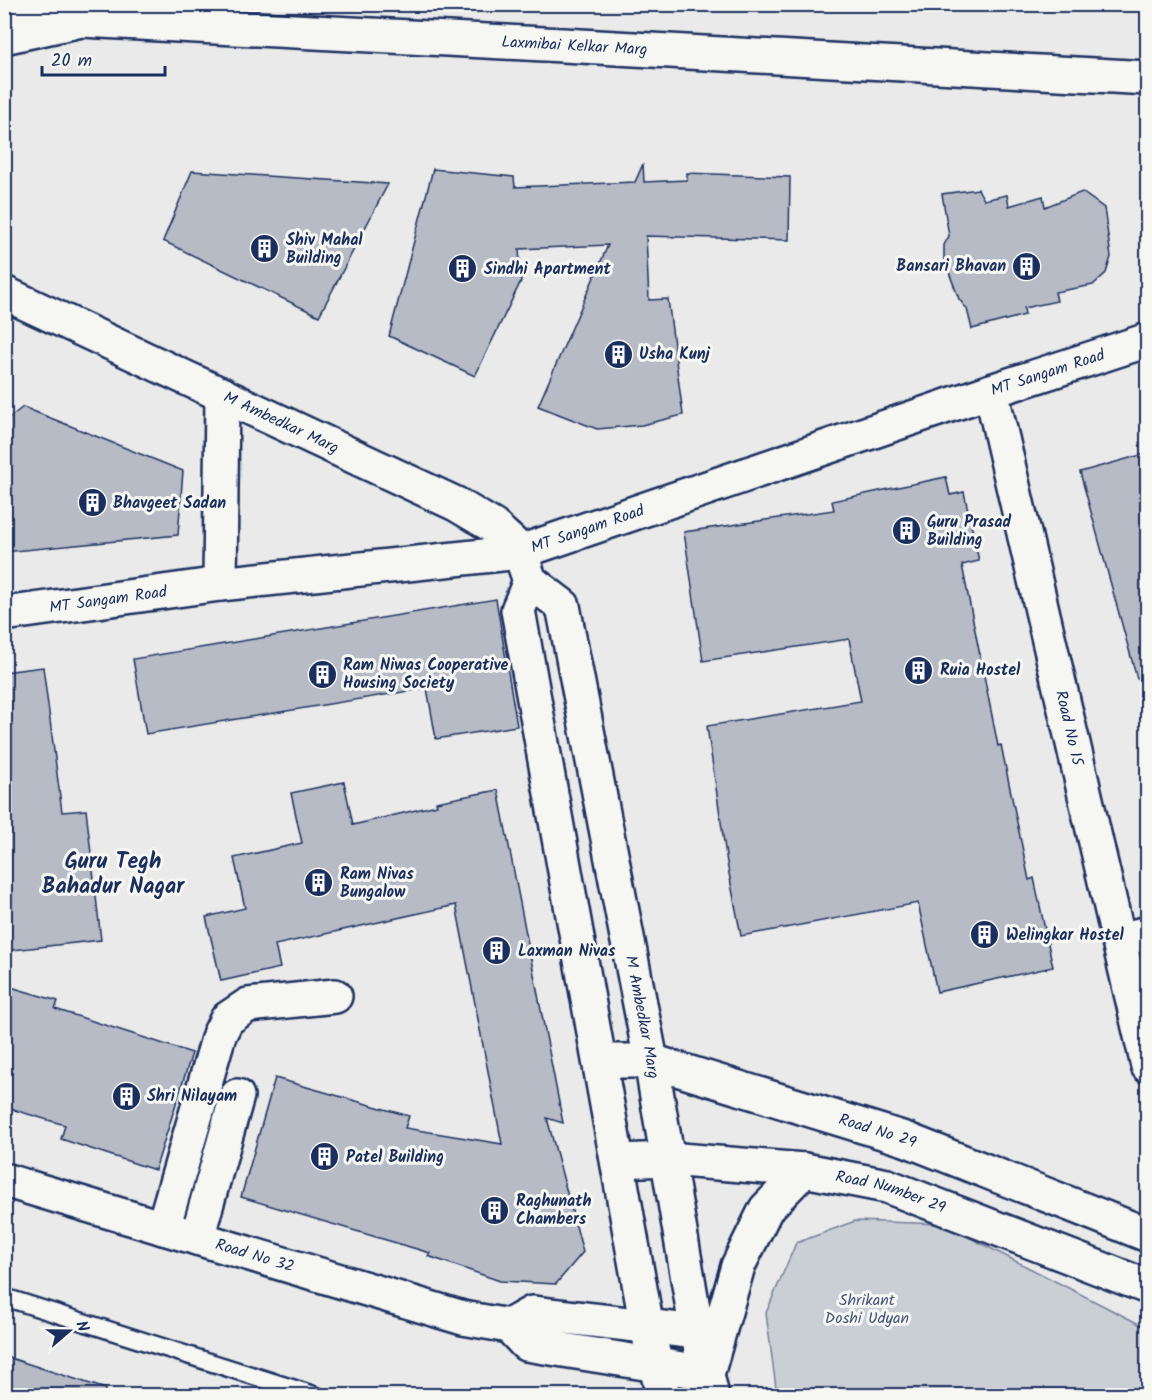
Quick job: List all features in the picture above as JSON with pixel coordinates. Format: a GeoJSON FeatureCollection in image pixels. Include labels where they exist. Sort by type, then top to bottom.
{"type":"FeatureCollection","features":[{"type":"Feature","properties":{"kind":"main road"},"geometry":{"type":"LineString","coordinates":[[4,5],[82,20]]}},
{"type":"Feature","properties":{"kind":"main road","name":"Laxmibai Kelkar Marg"},"geometry":{"type":"LineString","coordinates":[[4,37],[82,20],[1148,78]]}},
{"type":"Feature","properties":{"kind":"main road","name":"M Ambedkar Marg"},"geometry":{"type":"LineString","coordinates":[[4,293],[456,504],[493,526],[525,566],[563,606],[651,1060],[697,1332],[710,1384]]}},
{"type":"Feature","properties":{"kind":"main road","name":"MT Sangam Road"},"geometry":{"type":"LineString","coordinates":[[4,615],[220,584],[525,566],[991,391],[1148,340]]}},
{"type":"Feature","properties":{"kind":"main road","name":"Road No 15"},"geometry":{"type":"LineString","coordinates":[[991,391],[1133,936],[1148,1066]]}},
{"type":"Feature","properties":{"kind":"main road"},"geometry":{"type":"LineString","coordinates":[[220,584],[222,394]]}},
{"type":"Feature","properties":{"kind":"main road"},"geometry":{"type":"LineString","coordinates":[[525,566],[518,610],[647,1327],[659,1380]]}},
{"type":"Feature","properties":{"kind":"main road"},"geometry":{"type":"LineString","coordinates":[[155,1225],[216,1043],[227,1019],[248,1005],[335,996]]}},
{"type":"Feature","properties":{"kind":"main road","name":"Road No 29"},"geometry":{"type":"LineString","coordinates":[[600,1061],[651,1060],[905,1139],[1148,1235]]}},
{"type":"Feature","properties":{"kind":"main road"},"geometry":{"type":"LineString","coordinates":[[155,1225],[188,1078]]}},
{"type":"Feature","properties":{"kind":"main road"},"geometry":{"type":"LineString","coordinates":[[197,1238],[237,1096]]}},
{"type":"Feature","properties":{"kind":"main road","name":"Road Number 29"},"geometry":{"type":"LineString","coordinates":[[618,1161],[668,1159],[804,1170],[887,1186],[1148,1287]]}},
{"type":"Feature","properties":{"kind":"main road"},"geometry":{"type":"LineString","coordinates":[[697,1332],[532,1313],[509,1326],[526,1344],[659,1380],[710,1384],[738,1266],[766,1209],[804,1170]]}},
{"type":"Feature","properties":{"kind":"main road","name":"Road No 32"},"geometry":{"type":"LineString","coordinates":[[4,1180],[463,1318],[509,1326]]}},
{"type":"Feature","properties":{"kind":"lane"},"geometry":{"type":"LineString","coordinates":[[4,1297],[317,1395]]}},
{"type":"Feature","properties":{"kind":"green space","name":"Shrikant Doshi Udyan"},"geometry":{"type":"Polygon","coordinates":[[[855,1221],[943,1224],[1147,1328],[1147,1395],[777,1395],[766,1313],[796,1243],[855,1221]]]}},
{"type":"Feature","properties":{"kind":"building"},"geometry":{"type":"Polygon","coordinates":[[[643,164],[644,182],[687,180],[687,173],[790,177],[789,240],[646,236],[649,300],[668,299],[683,415],[642,425],[597,429],[538,406],[608,245],[519,249],[521,281],[475,376],[389,336],[433,169],[514,177],[515,187],[635,182],[643,164]]]}},
{"type":"Feature","properties":{"kind":"building","name":"Shiv Mahal Building"},"geometry":{"type":"Polygon","coordinates":[[[192,171],[388,184],[319,316],[163,241],[192,171]]]}},
{"type":"Feature","properties":{"kind":"building","name":"Bansari Bhavan"},"geometry":{"type":"Polygon","coordinates":[[[978,189],[984,200],[1007,195],[1009,206],[1043,196],[1045,207],[1082,192],[1104,208],[1111,257],[1106,273],[1093,285],[1055,292],[1057,301],[1024,308],[1025,315],[972,329],[967,309],[959,299],[944,259],[944,245],[949,236],[942,194],[978,189]]]}},
{"type":"Feature","properties":{"kind":"building","name":"Bhavgeet Sadan"},"geometry":{"type":"Polygon","coordinates":[[[23,407],[183,471],[178,535],[4,552],[4,422],[23,407]]]}},
{"type":"Feature","properties":{"kind":"building"},"geometry":{"type":"Polygon","coordinates":[[[1148,453],[1148,677],[1137,679],[1080,472],[1148,453]]]}},
{"type":"Feature","properties":{"kind":"building"},"geometry":{"type":"Polygon","coordinates":[[[946,477],[950,495],[964,492],[979,561],[962,565],[998,746],[1001,745],[1029,880],[1034,878],[1053,967],[937,992],[918,903],[741,936],[727,863],[707,726],[861,701],[849,639],[703,661],[684,532],[834,510],[832,501],[946,477]]]}},
{"type":"Feature","properties":{"kind":"building","name":"Ram Niwas Cooperative Housing Society"},"geometry":{"type":"Polygon","coordinates":[[[496,599],[517,726],[436,739],[427,688],[146,734],[133,659],[496,599]]]}},
{"type":"Feature","properties":{"kind":"building"},"geometry":{"type":"Polygon","coordinates":[[[43,667],[62,812],[86,810],[101,940],[4,951],[4,672],[43,667]]]}},
{"type":"Feature","properties":{"kind":"building"},"geometry":{"type":"Polygon","coordinates":[[[344,782],[353,825],[437,805],[436,802],[498,790],[563,1123],[547,1118],[583,1252],[556,1284],[500,1281],[428,1256],[430,1253],[241,1197],[275,1078],[409,1116],[405,1128],[502,1144],[456,905],[275,945],[280,968],[221,981],[206,917],[245,908],[234,858],[302,843],[291,793],[344,782]]]}},
{"type":"Feature","properties":{"kind":"building"},"geometry":{"type":"Polygon","coordinates":[[[4,985],[58,1001],[55,1009],[192,1053],[155,1170],[61,1139],[65,1125],[4,1107],[4,985]]]}},
{"type":"Feature","properties":{"kind":"building"},"geometry":{"type":"Polygon","coordinates":[[[4,1356],[106,1389],[105,1395],[4,1395],[4,1356]]]}},
{"type":"Feature","properties":{"kind":"place","name":"Shiv Mahal Building"},"geometry":{"type":"Point","coordinates":[265,249]}},
{"type":"Feature","properties":{"kind":"place","name":"Bansari Bhavan"},"geometry":{"type":"Point","coordinates":[1027,266]}},
{"type":"Feature","properties":{"kind":"place","name":"Sindhi Apartment"},"geometry":{"type":"Point","coordinates":[463,269]}},
{"type":"Feature","properties":{"kind":"place","name":"Usha Kunj"},"geometry":{"type":"Point","coordinates":[618,354]}},
{"type":"Feature","properties":{"kind":"place","name":"Bhavgeet Sadan"},"geometry":{"type":"Point","coordinates":[92,503]}},
{"type":"Feature","properties":{"kind":"place","name":"Guru Prasad Building"},"geometry":{"type":"Point","coordinates":[906,531]}},
{"type":"Feature","properties":{"kind":"place","name":"Ruia Hostel"},"geometry":{"type":"Point","coordinates":[919,670]}},
{"type":"Feature","properties":{"kind":"place","name":"Ram Niwas Cooperative Housing Society"},"geometry":{"type":"Point","coordinates":[322,674]}},
{"type":"Feature","properties":{"kind":"place","name":"Ram Nivas Bungalow"},"geometry":{"type":"Point","coordinates":[319,883]}},
{"type":"Feature","properties":{"kind":"place","name":"Welingkar Hostel"},"geometry":{"type":"Point","coordinates":[985,935]}},
{"type":"Feature","properties":{"kind":"place","name":"Laxman Nivas"},"geometry":{"type":"Point","coordinates":[497,951]}},
{"type":"Feature","properties":{"kind":"place","name":"Shri Nilayam"},"geometry":{"type":"Point","coordinates":[126,1096]}},
{"type":"Feature","properties":{"kind":"place","name":"Patel Building"},"geometry":{"type":"Point","coordinates":[325,1157]}},
{"type":"Feature","properties":{"kind":"place","name":"Raghunath Chambers"},"geometry":{"type":"Point","coordinates":[495,1210]}},
{"type":"Feature","properties":{"kind":"district","name":"Guru Tegh Bahadur Nagar"},"geometry":{"type":"Point","coordinates":[113,874]}}]}
